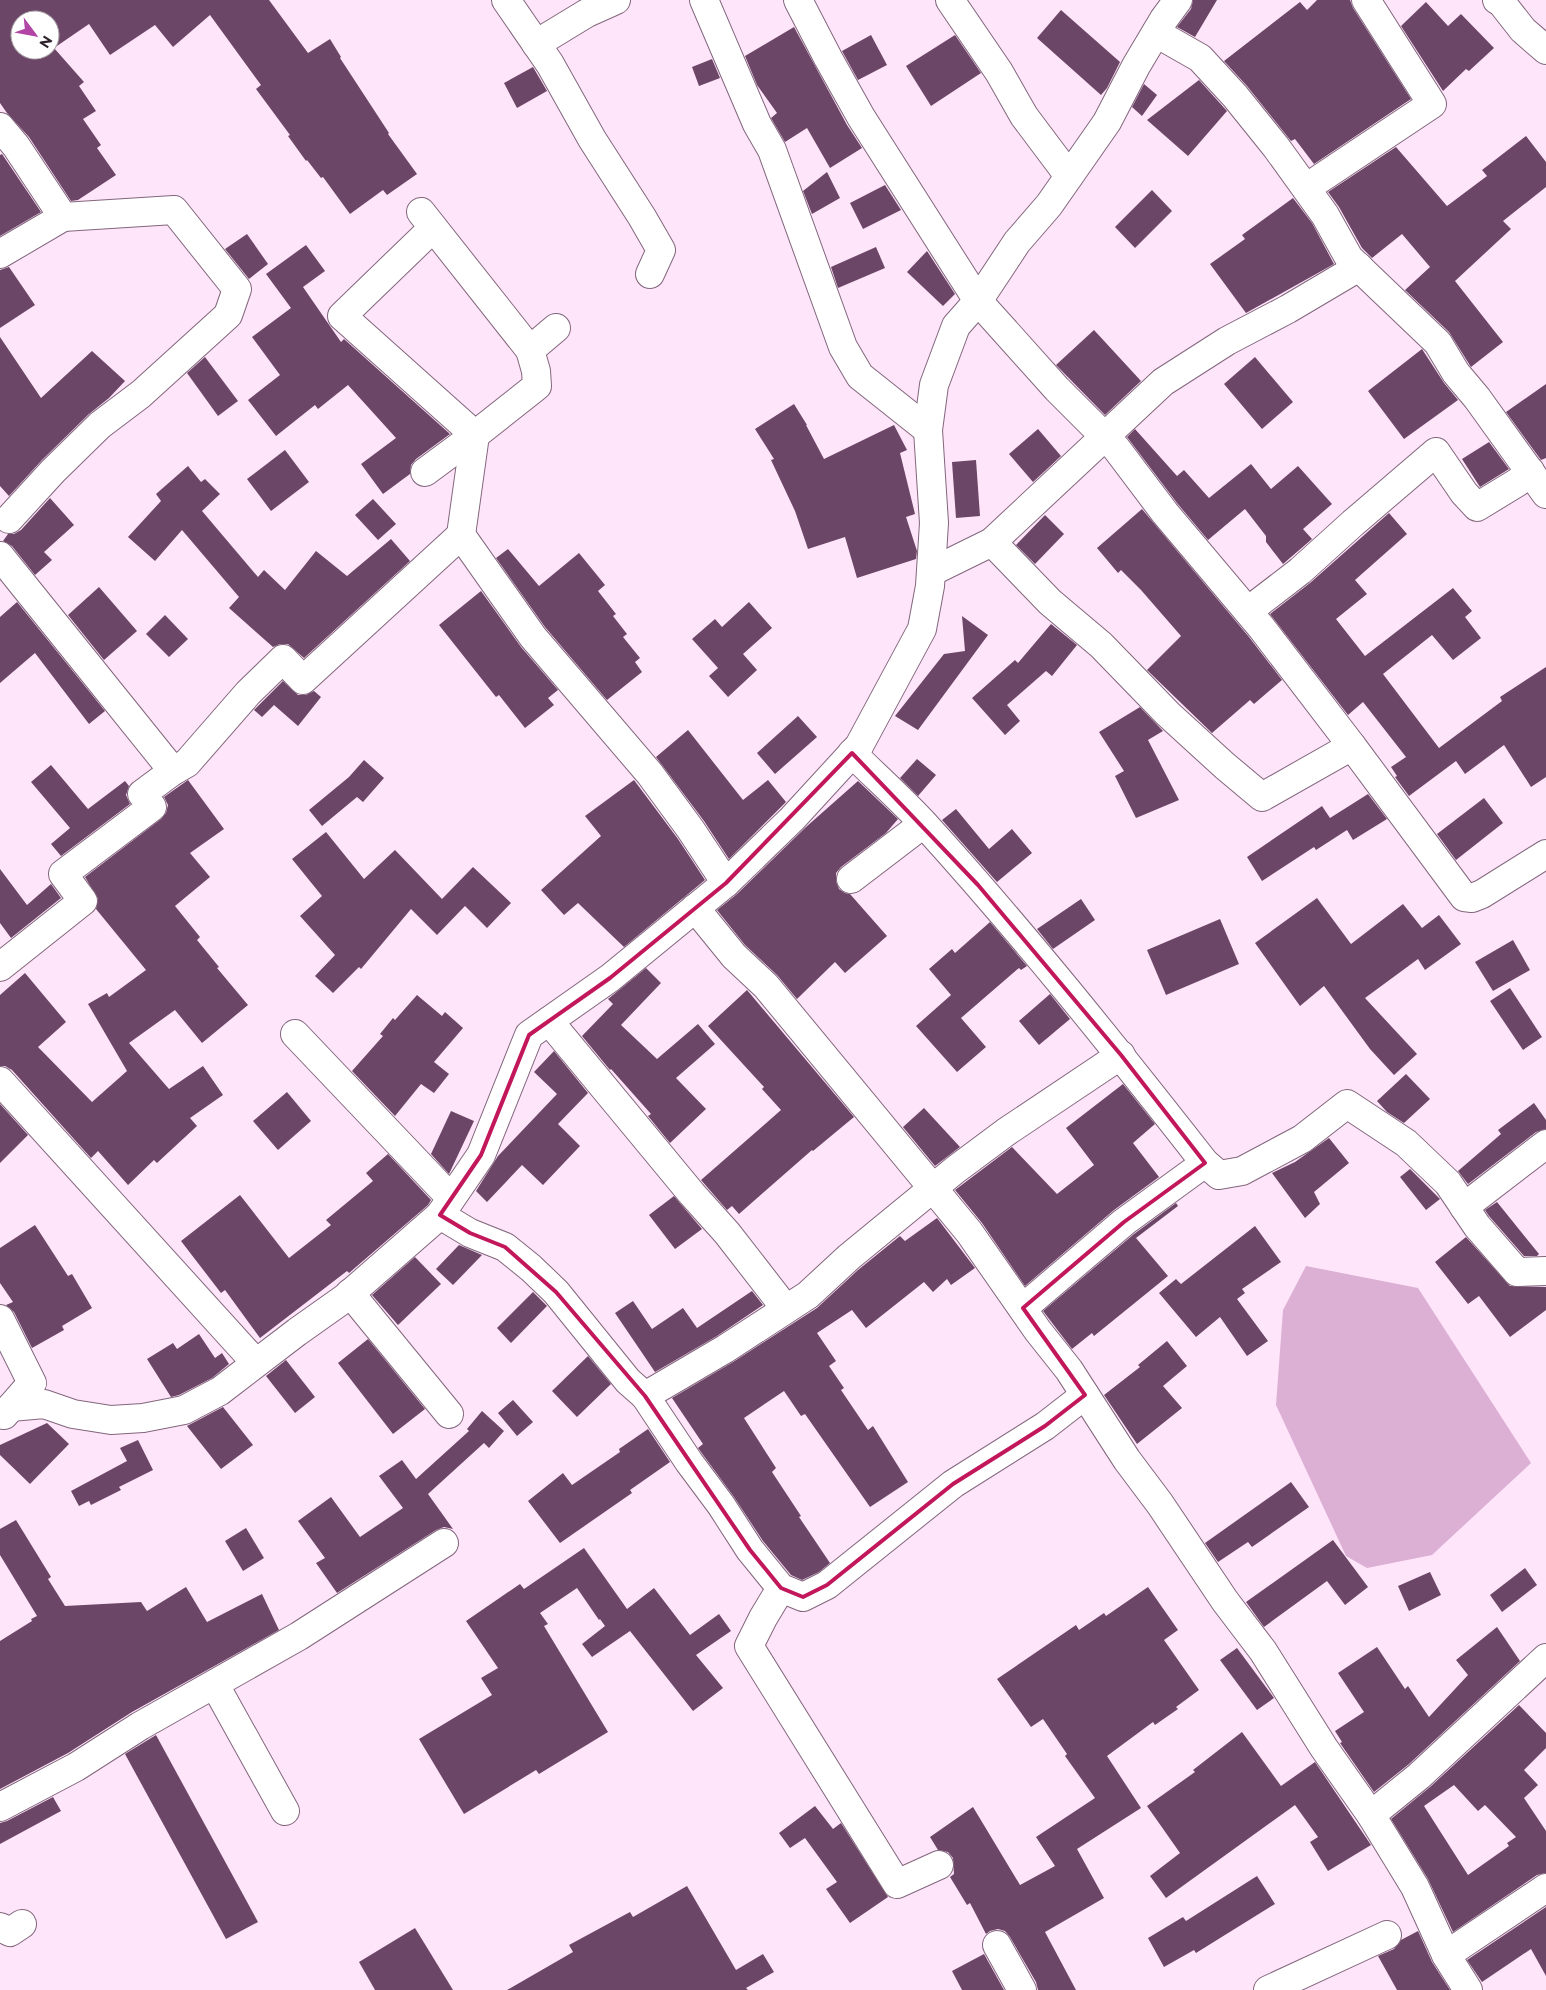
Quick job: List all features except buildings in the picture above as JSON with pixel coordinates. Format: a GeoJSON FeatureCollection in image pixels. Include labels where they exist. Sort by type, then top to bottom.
{"type":"FeatureCollection","features":[{"type":"Feature","properties":{"kind":"street"},"geometry":{"type":"LineString","coordinates":[[506,0],[550,64],[592,139],[642,217],[660,250],[650,274]]}},
{"type":"Feature","properties":{"kind":"street"},"geometry":{"type":"LineString","coordinates":[[536,44],[587,13],[616,0]]}},
{"type":"Feature","properties":{"kind":"street"},"geometry":{"type":"LineString","coordinates":[[704,0],[757,124],[772,150],[843,347],[860,376],[928,430]]}},
{"type":"Feature","properties":{"kind":"street"},"geometry":{"type":"LineString","coordinates":[[798,0],[861,117],[978,301],[1057,390],[1116,448],[1165,513],[1248,611],[1352,746],[1464,897],[1472,898],[1482,894],[1546,854]]}},
{"type":"Feature","properties":{"kind":"street"},"geometry":{"type":"LineString","coordinates":[[950,0],[999,72],[1024,116],[1069,176]]}},
{"type":"Feature","properties":{"kind":"street"},"geometry":{"type":"LineString","coordinates":[[5,1413],[44,1404],[73,1414],[111,1420],[143,1418],[184,1410],[220,1391],[350,1293],[446,1206],[481,1155],[529,1035],[610,978],[726,882],[792,819],[859,746],[922,629],[931,572],[934,522],[928,430],[934,385],[956,326],[978,301],[1017,242],[1049,205],[1107,122],[1156,33],[1178,0]]}},
{"type":"Feature","properties":{"kind":"street"},"geometry":{"type":"LineString","coordinates":[[1306,188],[1432,104],[1366,0]]}},
{"type":"Feature","properties":{"kind":"street"},"geometry":{"type":"LineString","coordinates":[[1497,0],[1501,2],[1524,30],[1546,50]]}},
{"type":"Feature","properties":{"kind":"street"},"geometry":{"type":"LineString","coordinates":[[1156,33],[1200,58],[1235,96],[1325,214],[1349,258],[1438,343],[1456,373],[1477,398],[1546,494]]}},
{"type":"Feature","properties":{"kind":"street"},"geometry":{"type":"LineString","coordinates":[[0,126],[16,146],[63,217]]}},
{"type":"Feature","properties":{"kind":"street"},"geometry":{"type":"LineString","coordinates":[[0,254],[63,217],[174,210],[237,289],[228,315],[141,394],[100,425],[3,519]]}},
{"type":"Feature","properties":{"kind":"street"},"geometry":{"type":"LineString","coordinates":[[425,472],[475,435],[537,386],[536,371],[530,350],[427,220],[342,316],[475,435]]}},
{"type":"Feature","properties":{"kind":"street"},"geometry":{"type":"LineString","coordinates":[[931,572],[992,542],[1163,382],[1227,341],[1288,309],[1358,267]]}},
{"type":"Feature","properties":{"kind":"street"},"geometry":{"type":"LineString","coordinates":[[530,350],[556,328]]}},
{"type":"Feature","properties":{"kind":"street"},"geometry":{"type":"LineString","coordinates":[[0,967],[83,901],[63,874],[152,807],[142,794],[187,763],[248,694],[283,659],[303,680],[461,535],[475,435]]}},
{"type":"Feature","properties":{"kind":"street"},"geometry":{"type":"LineString","coordinates":[[1248,611],[1300,571],[1436,452],[1464,493],[1477,507],[1518,482],[1530,471]]}},
{"type":"Feature","properties":{"kind":"street"},"geometry":{"type":"LineString","coordinates":[[461,535],[534,637],[650,774],[726,882]]}},
{"type":"Feature","properties":{"kind":"street"},"geometry":{"type":"LineString","coordinates":[[992,542],[1050,602],[1101,645],[1168,714],[1262,797],[1352,746]]}},
{"type":"Feature","properties":{"kind":"street"},"geometry":{"type":"LineString","coordinates":[[0,556],[174,771]]}},
{"type":"Feature","properties":{"kind":"street"},"geometry":{"type":"LineString","coordinates":[[852,753],[923,824],[978,885],[1121,1055],[1204,1163],[1219,1175],[1242,1171],[1302,1139],[1347,1104],[1406,1143],[1448,1183],[1477,1226],[1517,1272],[1546,1271]]}},
{"type":"Feature","properties":{"kind":"street"},"geometry":{"type":"LineString","coordinates":[[851,880],[923,824]]}},
{"type":"Feature","properties":{"kind":"street"},"geometry":{"type":"LineString","coordinates":[[695,908],[734,956],[766,986],[969,1232],[1085,1395],[1127,1460],[1160,1504],[1220,1593],[1263,1651],[1324,1748],[1371,1815],[1415,1887],[1446,1954],[1468,1990]]}},
{"type":"Feature","properties":{"kind":"street"},"geometry":{"type":"LineString","coordinates":[[549,1021],[692,1194],[727,1233],[786,1310]]}},
{"type":"Feature","properties":{"kind":"street"},"geometry":{"type":"LineString","coordinates":[[295,1034],[470,1233],[505,1247],[556,1292],[628,1381],[645,1396],[750,1550],[782,1588],[803,1597],[827,1585],[953,1484],[1045,1426],[1085,1395]]}},
{"type":"Feature","properties":{"kind":"street"},"geometry":{"type":"LineString","coordinates":[[645,1396],[725,1349],[808,1295],[849,1257],[933,1188],[1006,1132],[1121,1055]]}},
{"type":"Feature","properties":{"kind":"street"},"geometry":{"type":"LineString","coordinates":[[0,1081],[256,1363]]}},
{"type":"Feature","properties":{"kind":"street"},"geometry":{"type":"LineString","coordinates":[[1464,1207],[1546,1144]]}},
{"type":"Feature","properties":{"kind":"street"},"geometry":{"type":"LineString","coordinates":[[1023,1308],[1124,1222],[1204,1163]]}},
{"type":"Feature","properties":{"kind":"street"},"geometry":{"type":"LineString","coordinates":[[350,1293],[449,1414]]}},
{"type":"Feature","properties":{"kind":"street"},"geometry":{"type":"LineString","coordinates":[[0,1319],[32,1383],[5,1413]]}},
{"type":"Feature","properties":{"kind":"street"},"geometry":{"type":"LineString","coordinates":[[0,1807],[76,1767],[140,1726],[299,1636],[444,1543]]}},
{"type":"Feature","properties":{"kind":"street"},"geometry":{"type":"LineString","coordinates":[[782,1588],[763,1618],[749,1646],[897,1884],[939,1865]]}},
{"type":"Feature","properties":{"kind":"street"},"geometry":{"type":"LineString","coordinates":[[1371,1815],[1420,1776],[1546,1658]]}},
{"type":"Feature","properties":{"kind":"street"},"geometry":{"type":"LineString","coordinates":[[215,1685],[285,1810]]}},
{"type":"Feature","properties":{"kind":"street"},"geometry":{"type":"LineString","coordinates":[[1446,1954],[1546,1888]]}},
{"type":"Feature","properties":{"kind":"street"},"geometry":{"type":"LineString","coordinates":[[1268,1990],[1387,1935]]}},
{"type":"Feature","properties":{"kind":"street"},"geometry":{"type":"LineString","coordinates":[[997,1945],[1022,1990]]}},
{"type":"Feature","properties":{"kind":"highlighted area"},"geometry":{"type":"Polygon","coordinates":[[[852,753],[978,885],[1121,1055],[1205,1163],[1124,1222],[1023,1308],[1085,1395],[1045,1426],[953,1484],[827,1585],[803,1597],[781,1588],[750,1550],[645,1396],[556,1292],[505,1247],[470,1233],[440,1215],[481,1155],[529,1035],[610,978],[726,883],[852,753]]]}},
{"type":"Feature","properties":{"kind":"shaded area"},"geometry":{"type":"Polygon","coordinates":[[[1306,1266],[1418,1288],[1531,1463],[1432,1555],[1367,1568],[1346,1556],[1276,1405],[1283,1310],[1306,1266]]]}}]}
